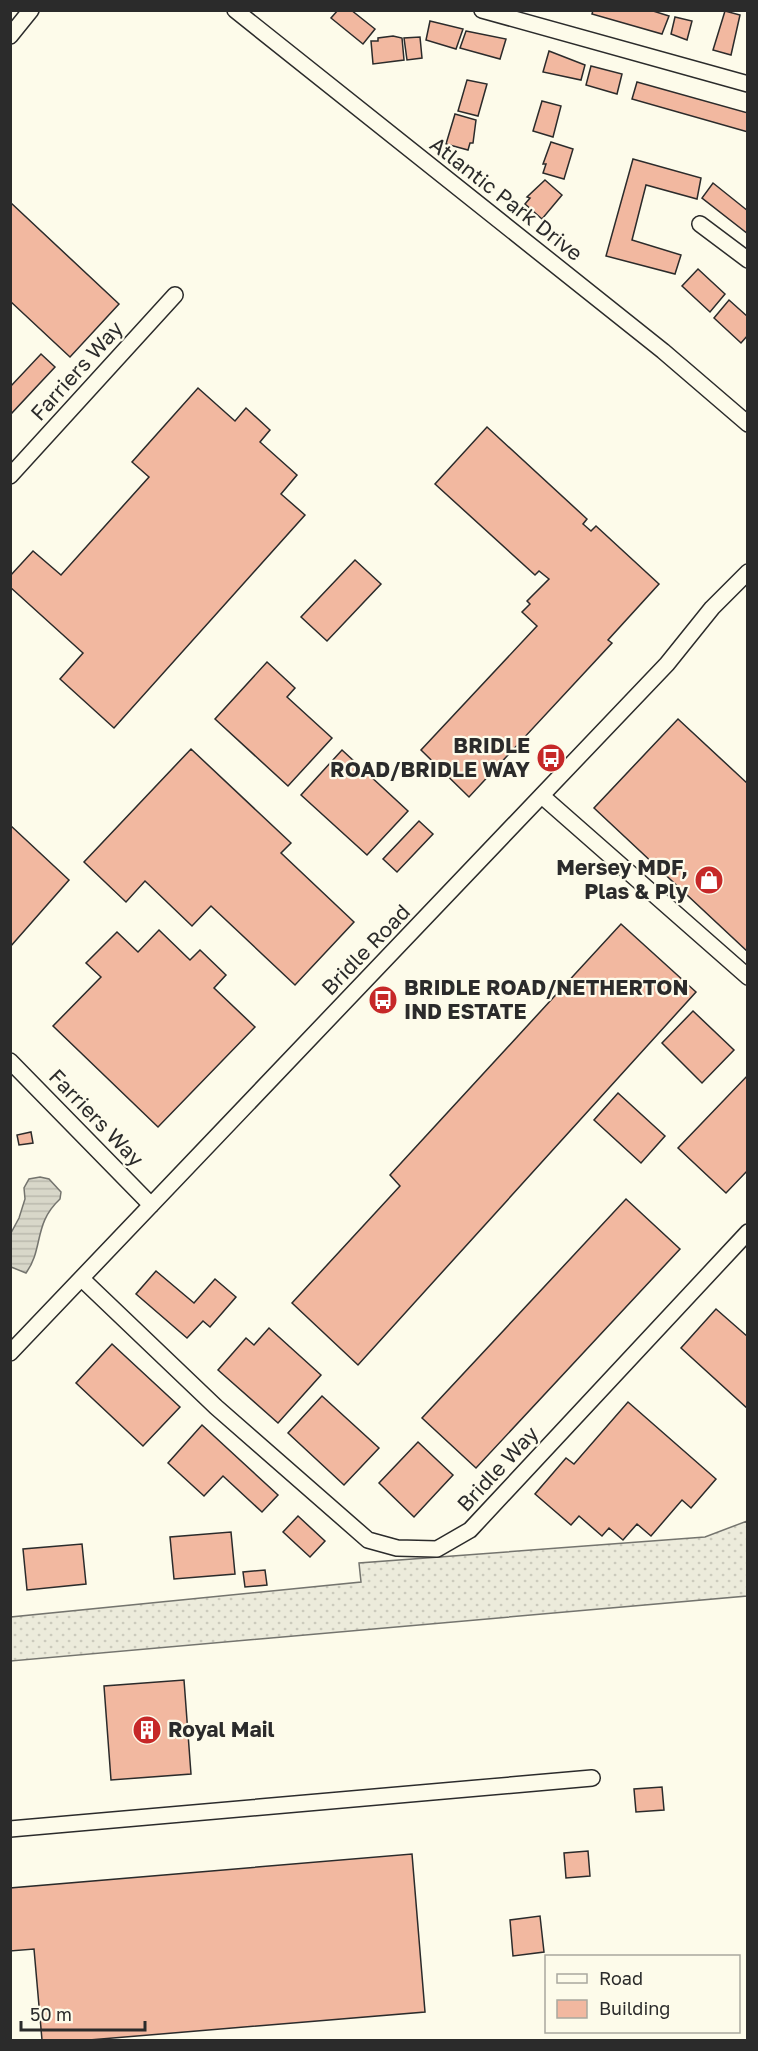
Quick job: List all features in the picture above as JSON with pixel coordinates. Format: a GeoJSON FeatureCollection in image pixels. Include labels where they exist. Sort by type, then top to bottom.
{"type":"FeatureCollection","features":[{"type":"Feature","properties":{"kind":"street"},"geometry":{"type":"LineString","coordinates":[[10,36],[31,10]]}},
{"type":"Feature","properties":{"kind":"street","name":"Atlantic Park Drive"},"geometry":{"type":"LineString","coordinates":[[235,10],[609,308],[747,424]]}},
{"type":"Feature","properties":{"kind":"street"},"geometry":{"type":"LineString","coordinates":[[482,10],[534,18],[747,83]]}},
{"type":"Feature","properties":{"kind":"street"},"geometry":{"type":"LineString","coordinates":[[700,224],[747,260]]}},
{"type":"Feature","properties":{"kind":"street","name":"Farriers Way"},"geometry":{"type":"LineString","coordinates":[[10,476],[175,296]]}},
{"type":"Feature","properties":{"kind":"street","name":"Bridle Road"},"geometry":{"type":"LineString","coordinates":[[10,1353],[543,796],[667,664],[712,608],[747,572]]}},
{"type":"Feature","properties":{"kind":"street"},"geometry":{"type":"LineString","coordinates":[[543,796],[747,977]]}},
{"type":"Feature","properties":{"kind":"street","name":"Farriers Way"},"geometry":{"type":"LineString","coordinates":[[10,1060],[151,1205]]}},
{"type":"Feature","properties":{"kind":"street","name":"Bridle Way"},"geometry":{"type":"LineString","coordinates":[[82,1279],[216,1407],[368,1540],[397,1548],[437,1549],[470,1530],[747,1233]]}},
{"type":"Feature","properties":{"kind":"street"},"geometry":{"type":"LineString","coordinates":[[10,1829],[592,1778]]}},
{"type":"Feature","properties":{"kind":"shaded area"},"geometry":{"type":"Polygon","coordinates":[[[40,1177],[49,1179],[61,1192],[60,1199],[46,1218],[32,1264],[26,1273],[11,1267],[11,1233],[25,1199],[24,1188],[29,1179],[40,1177]]]}},
{"type":"Feature","properties":{"kind":"shaded area"},"geometry":{"type":"Polygon","coordinates":[[[747,1521],[747,1596],[11,1661],[11,1617],[361,1582],[359,1563],[705,1537],[747,1521]]]}},
{"type":"Feature","properties":{"kind":"building"},"geometry":{"type":"Polygon","coordinates":[[[338,10],[351,10],[375,29],[363,44],[331,18],[338,10]]]}},
{"type":"Feature","properties":{"kind":"building"},"geometry":{"type":"Polygon","coordinates":[[[593,10],[650,10],[669,16],[662,34],[592,14],[593,10]]]}},
{"type":"Feature","properties":{"kind":"building"},"geometry":{"type":"Polygon","coordinates":[[[725,11],[740,15],[731,55],[713,50],[725,11]]]}},
{"type":"Feature","properties":{"kind":"building"},"geometry":{"type":"Polygon","coordinates":[[[675,17],[692,21],[687,40],[671,34],[675,17]]]}},
{"type":"Feature","properties":{"kind":"building"},"geometry":{"type":"Polygon","coordinates":[[[430,21],[463,29],[456,49],[426,40],[430,21]]]}},
{"type":"Feature","properties":{"kind":"building"},"geometry":{"type":"Polygon","coordinates":[[[466,31],[506,39],[500,59],[460,48],[466,31]]]}},
{"type":"Feature","properties":{"kind":"building"},"geometry":{"type":"Polygon","coordinates":[[[393,36],[402,38],[404,60],[373,64],[371,41],[393,36]]]}},
{"type":"Feature","properties":{"kind":"building"},"geometry":{"type":"Polygon","coordinates":[[[420,37],[422,58],[407,60],[404,38],[420,37]]]}},
{"type":"Feature","properties":{"kind":"building"},"geometry":{"type":"Polygon","coordinates":[[[549,51],[585,65],[581,80],[543,72],[549,51]]]}},
{"type":"Feature","properties":{"kind":"building"},"geometry":{"type":"Polygon","coordinates":[[[591,66],[622,74],[617,94],[586,85],[591,66]]]}},
{"type":"Feature","properties":{"kind":"building"},"geometry":{"type":"Polygon","coordinates":[[[467,80],[487,84],[478,116],[458,111],[467,80]]]}},
{"type":"Feature","properties":{"kind":"building"},"geometry":{"type":"Polygon","coordinates":[[[637,82],[748,113],[748,132],[632,99],[637,82]]]}},
{"type":"Feature","properties":{"kind":"building"},"geometry":{"type":"Polygon","coordinates":[[[542,101],[561,106],[553,137],[533,131],[542,101]]]}},
{"type":"Feature","properties":{"kind":"building"},"geometry":{"type":"Polygon","coordinates":[[[455,114],[476,120],[473,143],[470,143],[468,150],[446,144],[455,114]]]}},
{"type":"Feature","properties":{"kind":"building"},"geometry":{"type":"Polygon","coordinates":[[[551,142],[573,149],[564,179],[543,173],[546,164],[543,164],[551,142]]]}},
{"type":"Feature","properties":{"kind":"building"},"geometry":{"type":"Polygon","coordinates":[[[633,159],[701,178],[697,199],[646,185],[632,240],[681,255],[675,274],[606,256],[633,159]]]}},
{"type":"Feature","properties":{"kind":"building"},"geometry":{"type":"Polygon","coordinates":[[[545,180],[562,195],[542,219],[525,204],[530,198],[527,197],[545,180]]]}},
{"type":"Feature","properties":{"kind":"building"},"geometry":{"type":"Polygon","coordinates":[[[713,183],[748,211],[748,234],[702,198],[713,183]]]}},
{"type":"Feature","properties":{"kind":"building"},"geometry":{"type":"Polygon","coordinates":[[[10,202],[119,304],[70,357],[10,301],[10,202]]]}},
{"type":"Feature","properties":{"kind":"building"},"geometry":{"type":"Polygon","coordinates":[[[698,269],[725,294],[710,312],[682,286],[698,269]]]}},
{"type":"Feature","properties":{"kind":"building"},"geometry":{"type":"Polygon","coordinates":[[[729,300],[748,317],[748,335],[741,343],[714,318],[729,300]]]}},
{"type":"Feature","properties":{"kind":"building"},"geometry":{"type":"Polygon","coordinates":[[[41,354],[55,367],[10,415],[10,387],[41,354]]]}},
{"type":"Feature","properties":{"kind":"building"},"geometry":{"type":"Polygon","coordinates":[[[198,388],[235,421],[246,408],[270,430],[260,442],[297,475],[281,494],[305,515],[114,728],[60,679],[83,653],[10,587],[10,576],[33,551],[61,575],[149,477],[132,462],[198,388]]]}},
{"type":"Feature","properties":{"kind":"building"},"geometry":{"type":"Polygon","coordinates":[[[487,427],[587,519],[583,524],[591,531],[596,526],[659,584],[608,640],[612,643],[469,797],[421,750],[537,626],[522,612],[530,604],[527,601],[549,579],[539,571],[535,575],[435,484],[487,427]]]}},
{"type":"Feature","properties":{"kind":"building"},"geometry":{"type":"Polygon","coordinates":[[[355,560],[381,584],[327,641],[301,617],[355,560]]]}},
{"type":"Feature","properties":{"kind":"building"},"geometry":{"type":"Polygon","coordinates":[[[267,662],[295,688],[287,697],[332,738],[288,786],[215,719],[267,662]]]}},
{"type":"Feature","properties":{"kind":"building","name":"Mersey MDF, Plas & Ply"},"geometry":{"type":"Polygon","coordinates":[[[678,719],[748,784],[748,952],[594,808],[678,719]]]}},
{"type":"Feature","properties":{"kind":"building"},"geometry":{"type":"Polygon","coordinates":[[[191,749],[291,843],[281,853],[354,922],[295,985],[211,906],[192,926],[145,881],[126,902],[84,862],[191,749]]]}},
{"type":"Feature","properties":{"kind":"building"},"geometry":{"type":"Polygon","coordinates":[[[342,750],[408,811],[367,855],[301,795],[342,750]]]}},
{"type":"Feature","properties":{"kind":"building"},"geometry":{"type":"Polygon","coordinates":[[[419,821],[433,834],[397,872],[383,859],[419,821]]]}},
{"type":"Feature","properties":{"kind":"building"},"geometry":{"type":"Polygon","coordinates":[[[10,825],[69,880],[10,947],[10,825]]]}},
{"type":"Feature","properties":{"kind":"building"},"geometry":{"type":"Polygon","coordinates":[[[621,924],[696,992],[358,1365],[292,1303],[400,1186],[390,1175],[621,924]]]}},
{"type":"Feature","properties":{"kind":"building"},"geometry":{"type":"Polygon","coordinates":[[[159,930],[190,960],[200,950],[226,975],[214,988],[255,1027],[158,1127],[53,1026],[101,977],[86,963],[117,932],[138,952],[159,930]]]}},
{"type":"Feature","properties":{"kind":"building"},"geometry":{"type":"Polygon","coordinates":[[[693,1011],[734,1050],[702,1083],[662,1043],[693,1011]]]}},
{"type":"Feature","properties":{"kind":"building"},"geometry":{"type":"Polygon","coordinates":[[[748,1075],[748,1170],[726,1193],[678,1148],[748,1075]]]}},
{"type":"Feature","properties":{"kind":"building"},"geometry":{"type":"Polygon","coordinates":[[[618,1093],[665,1136],[641,1163],[594,1120],[618,1093]]]}},
{"type":"Feature","properties":{"kind":"building"},"geometry":{"type":"Polygon","coordinates":[[[31,1132],[33,1143],[19,1145],[17,1135],[31,1132]]]}},
{"type":"Feature","properties":{"kind":"building"},"geometry":{"type":"Polygon","coordinates":[[[626,1199],[680,1249],[476,1468],[422,1418],[626,1199]]]}},
{"type":"Feature","properties":{"kind":"building"},"geometry":{"type":"Polygon","coordinates":[[[156,1271],[194,1303],[215,1279],[236,1297],[210,1327],[203,1321],[187,1338],[136,1294],[156,1271]]]}},
{"type":"Feature","properties":{"kind":"building"},"geometry":{"type":"Polygon","coordinates":[[[716,1309],[748,1337],[748,1409],[681,1348],[716,1309]]]}},
{"type":"Feature","properties":{"kind":"building"},"geometry":{"type":"Polygon","coordinates":[[[269,1328],[321,1375],[278,1423],[218,1370],[246,1338],[254,1345],[269,1328]]]}},
{"type":"Feature","properties":{"kind":"building"},"geometry":{"type":"Polygon","coordinates":[[[112,1344],[180,1407],[143,1446],[76,1383],[112,1344]]]}},
{"type":"Feature","properties":{"kind":"building"},"geometry":{"type":"Polygon","coordinates":[[[322,1396],[379,1448],[344,1485],[288,1433],[322,1396]]]}},
{"type":"Feature","properties":{"kind":"building"},"geometry":{"type":"Polygon","coordinates":[[[628,1402],[716,1479],[691,1508],[682,1500],[651,1536],[637,1524],[623,1540],[609,1528],[602,1536],[579,1516],[571,1525],[535,1494],[566,1458],[574,1464],[628,1402]]]}},
{"type":"Feature","properties":{"kind":"building"},"geometry":{"type":"Polygon","coordinates":[[[202,1425],[278,1495],[262,1512],[223,1476],[204,1496],[168,1463],[202,1425]]]}},
{"type":"Feature","properties":{"kind":"building"},"geometry":{"type":"Polygon","coordinates":[[[418,1442],[453,1475],[414,1517],[379,1483],[418,1442]]]}},
{"type":"Feature","properties":{"kind":"building"},"geometry":{"type":"Polygon","coordinates":[[[298,1516],[325,1541],[310,1557],[283,1532],[298,1516]]]}},
{"type":"Feature","properties":{"kind":"building"},"geometry":{"type":"Polygon","coordinates":[[[231,1532],[235,1574],[174,1579],[170,1537],[231,1532]]]}},
{"type":"Feature","properties":{"kind":"building"},"geometry":{"type":"Polygon","coordinates":[[[82,1544],[86,1584],[27,1590],[23,1549],[82,1544]]]}},
{"type":"Feature","properties":{"kind":"building"},"geometry":{"type":"Polygon","coordinates":[[[265,1570],[267,1585],[245,1587],[243,1572],[265,1570]]]}},
{"type":"Feature","properties":{"kind":"building","name":"Royal Mail"},"geometry":{"type":"Polygon","coordinates":[[[184,1680],[191,1774],[111,1780],[104,1686],[184,1680]]]}},
{"type":"Feature","properties":{"kind":"building"},"geometry":{"type":"Polygon","coordinates":[[[662,1787],[664,1810],[636,1812],[634,1789],[662,1787]]]}},
{"type":"Feature","properties":{"kind":"building"},"geometry":{"type":"Polygon","coordinates":[[[588,1851],[590,1876],[566,1878],[564,1853],[588,1851]]]}},
{"type":"Feature","properties":{"kind":"building"},"geometry":{"type":"Polygon","coordinates":[[[412,1854],[425,2012],[89,2040],[42,2040],[34,1949],[10,1951],[10,1888],[412,1854]]]}},
{"type":"Feature","properties":{"kind":"building"},"geometry":{"type":"Polygon","coordinates":[[[540,1916],[544,1952],[513,1956],[510,1920],[540,1916]]]}},
{"type":"Feature","properties":{"kind":"place","name":"BRIDLE ROAD/BRIDLE WAY"},"geometry":{"type":"Point","coordinates":[551,758]}},
{"type":"Feature","properties":{"kind":"place","name":"Mersey MDF, Plas & Ply"},"geometry":{"type":"Point","coordinates":[709,880]}},
{"type":"Feature","properties":{"kind":"place","name":"BRIDLE ROAD/NETHERTON IND ESTATE"},"geometry":{"type":"Point","coordinates":[383,1000]}},
{"type":"Feature","properties":{"kind":"place","name":"Royal Mail"},"geometry":{"type":"Point","coordinates":[147,1730]}}]}
